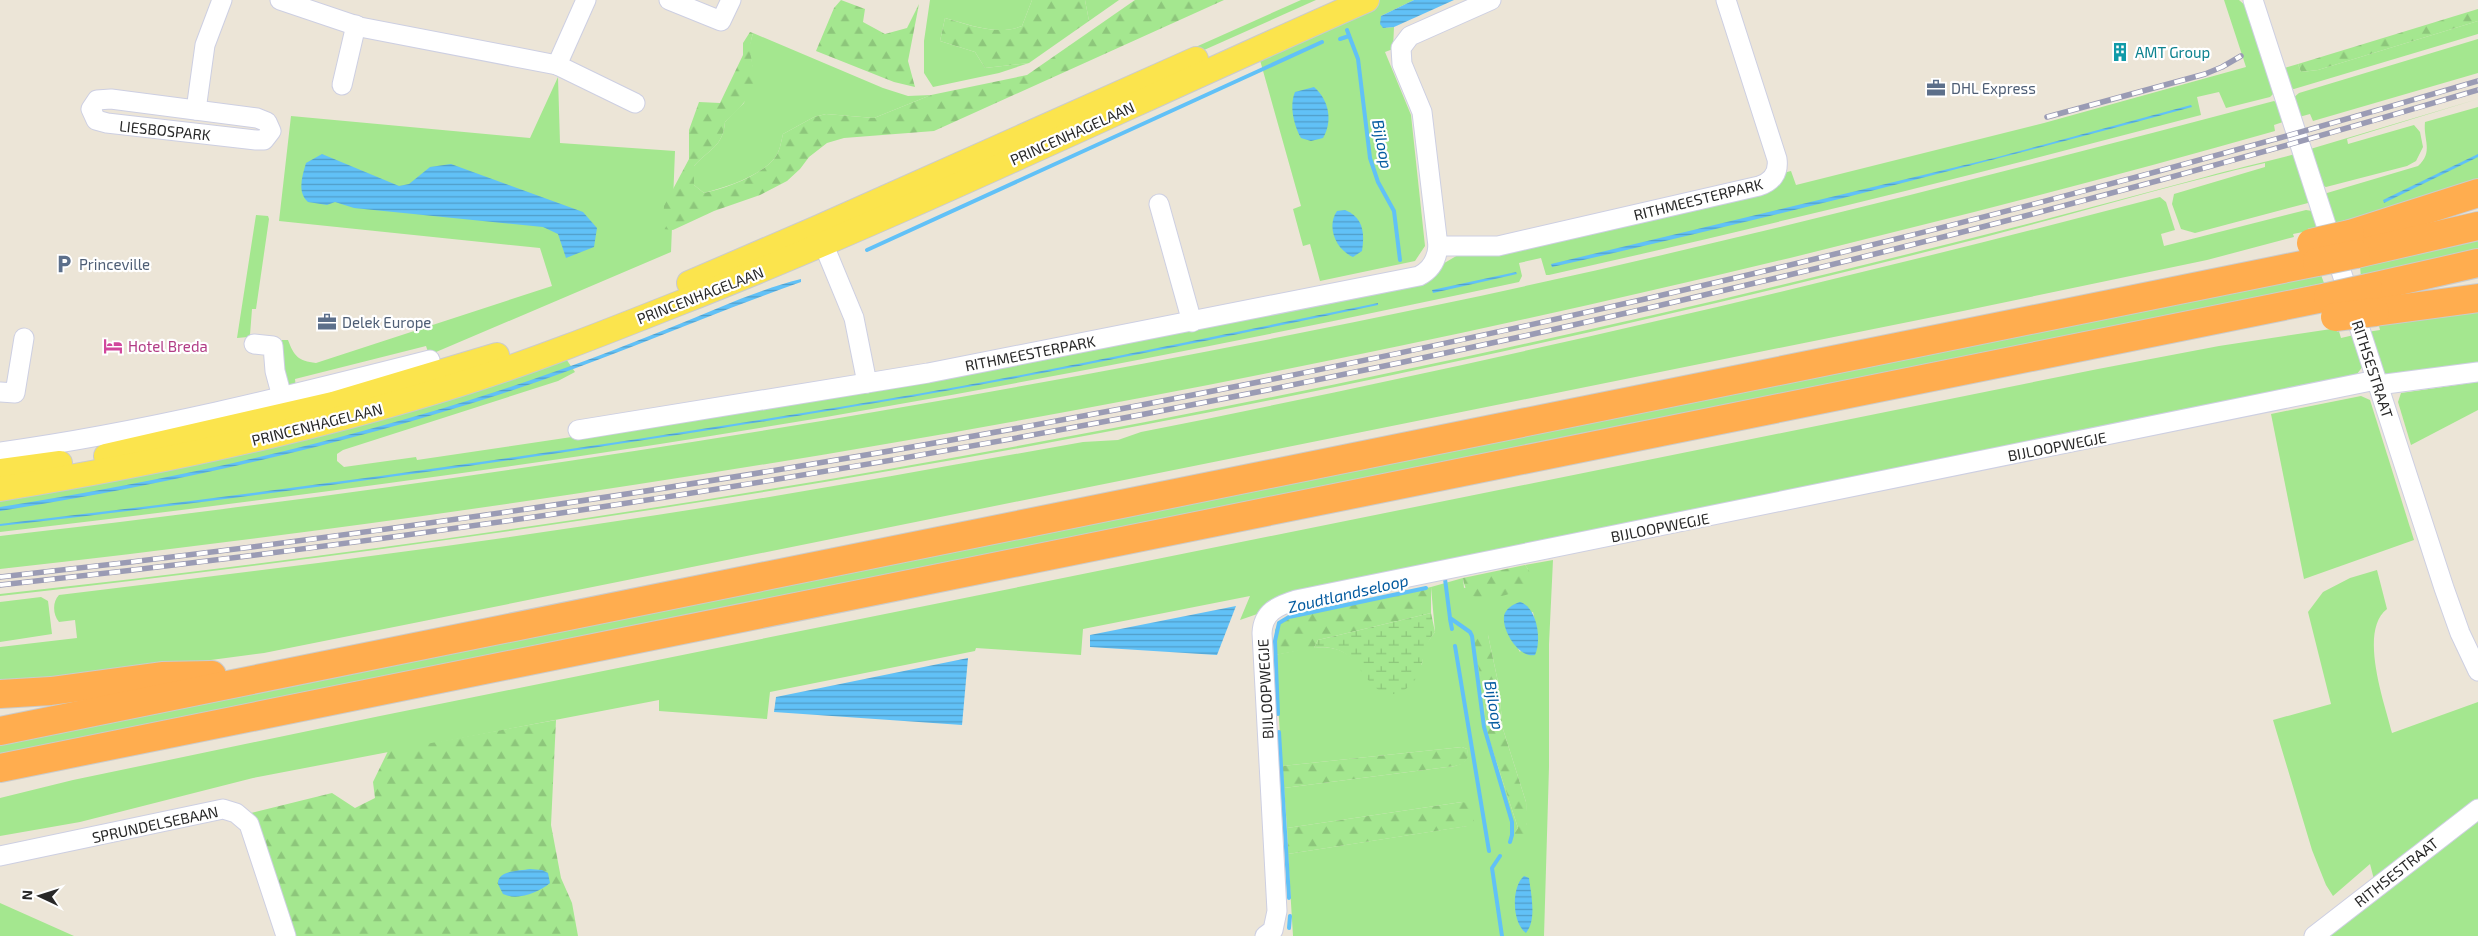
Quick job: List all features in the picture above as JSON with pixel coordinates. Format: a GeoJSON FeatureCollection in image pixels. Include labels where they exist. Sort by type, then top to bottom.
{"type":"FeatureCollection","features":[{"type":"Feature","properties":{"kind":"highway"},"geometry":{"type":"LineString","coordinates":[[2353,244],[2478,193]]}},
{"type":"Feature","properties":{"kind":"highway"},"geometry":{"type":"LineString","coordinates":[[0,731],[2152,296],[2353,244],[2478,226]]}},
{"type":"Feature","properties":{"kind":"highway"},"geometry":{"type":"LineString","coordinates":[[0,768],[2236,316],[2332,307],[2371,300],[2478,263]]}},
{"type":"Feature","properties":{"kind":"highway"},"geometry":{"type":"LineString","coordinates":[[2371,300],[2478,298]]}},
{"type":"Feature","properties":{"kind":"highway"},"geometry":{"type":"LineString","coordinates":[[0,694],[51,691],[162,676],[276,674]]}},
{"type":"Feature","properties":{"kind":"highway"},"geometry":{"type":"LineString","coordinates":[[0,786],[138,739]]}},
{"type":"Feature","properties":{"kind":"main road","name":"PRINCENHAGELAAN"},"geometry":{"type":"LineString","coordinates":[[821,237],[1328,0]]}},
{"type":"Feature","properties":{"kind":"main road","name":"PRINCENHAGELAAN"},"geometry":{"type":"LineString","coordinates":[[0,489],[121,469],[287,415],[454,369],[570,331],[821,237],[1367,0]]}},
{"type":"Feature","properties":{"kind":"main road","name":"PRINCENHAGELAAN"},"geometry":{"type":"LineString","coordinates":[[0,471],[95,458],[287,415]]}},
{"type":"Feature","properties":{"kind":"street","name":"LIESBOSPARK"},"geometry":{"type":"LineString","coordinates":[[196,110],[205,45],[222,0]]}},
{"type":"Feature","properties":{"kind":"street"},"geometry":{"type":"LineString","coordinates":[[280,0],[356,25],[558,65],[635,103]]}},
{"type":"Feature","properties":{"kind":"street"},"geometry":{"type":"LineString","coordinates":[[558,65],[586,0]]}},
{"type":"Feature","properties":{"kind":"street"},"geometry":{"type":"LineString","coordinates":[[669,0],[722,21],[731,0]]}},
{"type":"Feature","properties":{"kind":"street","name":"RITHMEESTERPARK"},"geometry":{"type":"LineString","coordinates":[[578,430],[867,383],[1192,322],[1415,277],[1424,273],[1432,266],[1438,246],[1422,112],[1402,64],[1401,48],[1410,36],[1490,0]]}},
{"type":"Feature","properties":{"kind":"street","name":"RITHMEESTERPARK"},"geometry":{"type":"LineString","coordinates":[[1438,246],[1483,248],[1498,246],[1759,186],[1772,179],[1777,170],[1777,160],[1726,0]]}},
{"type":"Feature","properties":{"kind":"street","name":"RITHSESTRAAT"},"geometry":{"type":"LineString","coordinates":[[2253,0],[2444,588],[2460,633],[2478,671]]}},
{"type":"Feature","properties":{"kind":"street","name":"RITHSESTRAAT"},"geometry":{"type":"LineString","coordinates":[[2260,0],[2274,64]]}},
{"type":"Feature","properties":{"kind":"street"},"geometry":{"type":"LineString","coordinates":[[342,85],[356,25]]}},
{"type":"Feature","properties":{"kind":"street","name":"LIESBOSPARK"},"geometry":{"type":"LineString","coordinates":[[111,99],[196,110],[257,118],[267,122],[271,131],[264,140],[256,140],[107,123],[96,120],[91,109],[97,100],[111,99]]}},
{"type":"Feature","properties":{"kind":"street"},"geometry":{"type":"LineString","coordinates":[[1159,204],[1192,322]]}},
{"type":"Feature","properties":{"kind":"street"},"geometry":{"type":"LineString","coordinates":[[821,237],[854,318],[867,383]]}},
{"type":"Feature","properties":{"kind":"street"},"geometry":{"type":"LineString","coordinates":[[0,392],[15,393],[24,338]]}},
{"type":"Feature","properties":{"kind":"street"},"geometry":{"type":"LineString","coordinates":[[254,344],[272,346],[275,371],[287,415]]}},
{"type":"Feature","properties":{"kind":"street","name":"PRINCENHAGELAAN"},"geometry":{"type":"LineString","coordinates":[[0,452],[287,415],[430,360]]}},
{"type":"Feature","properties":{"kind":"street","name":"BIJLOOPWEGJE"},"geometry":{"type":"LineString","coordinates":[[1265,936],[1273,930],[1277,911],[1262,633],[1265,618],[1277,606],[1296,600],[2377,383],[2478,372]]}},
{"type":"Feature","properties":{"kind":"street","name":"SPRUNDELSEBAAN"},"geometry":{"type":"LineString","coordinates":[[0,856],[223,809],[236,813],[249,824],[286,936]]}},
{"type":"Feature","properties":{"kind":"street","name":"RITHSESTRAAT"},"geometry":{"type":"LineString","coordinates":[[2314,936],[2478,809]]}},
{"type":"Feature","properties":{"kind":"green space"},"geometry":{"type":"Polygon","coordinates":[[[841,0],[865,9],[863,22],[885,34],[907,28],[919,4],[908,61],[915,87],[894,82],[816,51],[834,8],[841,0]]]}},
{"type":"Feature","properties":{"kind":"green space"},"geometry":{"type":"Polygon","coordinates":[[[930,0],[1032,0],[1022,26],[1013,29],[994,30],[945,18],[940,41],[975,52],[985,68],[1029,63],[999,73],[933,87],[924,73],[924,41],[930,0]]]}},
{"type":"Feature","properties":{"kind":"green space"},"geometry":{"type":"Polygon","coordinates":[[[1032,0],[1085,0],[1089,21],[1029,63],[985,68],[975,52],[940,41],[945,18],[993,30],[1013,29],[1022,26],[1032,0]]]}},
{"type":"Feature","properties":{"kind":"green space"},"geometry":{"type":"Polygon","coordinates":[[[1085,0],[1119,0],[1089,21],[1085,0]]]}},
{"type":"Feature","properties":{"kind":"green space"},"geometry":{"type":"Polygon","coordinates":[[[1135,0],[1224,0],[934,131],[844,138],[827,143],[809,157],[787,181],[760,195],[714,211],[673,230],[663,229],[664,206],[689,159],[689,130],[699,102],[720,103],[743,55],[743,43],[750,32],[753,33],[750,49],[754,72],[753,87],[741,107],[725,122],[724,130],[718,142],[694,166],[694,185],[704,193],[732,185],[759,171],[776,156],[783,134],[814,117],[826,114],[874,118],[931,95],[1027,75],[1135,0]]]}},
{"type":"Feature","properties":{"kind":"green space"},"geometry":{"type":"Polygon","coordinates":[[[1301,0],[1316,0],[796,232],[798,224],[1301,0]]]}},
{"type":"Feature","properties":{"kind":"green space"},"geometry":{"type":"Polygon","coordinates":[[[1377,0],[1414,0],[1381,16],[1386,28],[1394,27],[1393,49],[1385,52],[1411,115],[1425,246],[1415,261],[1320,281],[1310,244],[1303,246],[1293,209],[1301,206],[1258,53],[1377,0]]]}},
{"type":"Feature","properties":{"kind":"green space"},"geometry":{"type":"Polygon","coordinates":[[[2224,0],[2239,0],[2247,7],[2277,90],[2270,97],[2226,108],[2219,92],[2197,97],[2201,115],[1795,218],[1549,275],[1546,275],[1541,258],[1519,263],[1522,276],[1519,282],[1091,369],[768,427],[412,480],[0,532],[0,492],[562,353],[575,372],[558,381],[343,450],[337,454],[337,461],[344,467],[416,457],[417,460],[659,424],[1441,265],[1458,255],[1791,171],[1796,185],[2044,123],[2246,67],[2224,0]]]}},
{"type":"Feature","properties":{"kind":"green space"},"geometry":{"type":"Polygon","coordinates":[[[2478,9],[2478,21],[2318,70],[2301,72],[2298,64],[2478,9]]]}},
{"type":"Feature","properties":{"kind":"green space"},"geometry":{"type":"Polygon","coordinates":[[[2478,21],[2478,34],[2294,89],[2288,88],[2281,69],[2298,64],[2301,72],[2318,70],[2478,21]]]}},
{"type":"Feature","properties":{"kind":"green space"},"geometry":{"type":"Polygon","coordinates":[[[753,33],[883,88],[908,96],[931,95],[874,118],[826,114],[814,117],[783,134],[776,156],[759,171],[732,184],[704,193],[694,185],[694,166],[718,142],[724,130],[725,122],[744,103],[753,70],[749,48],[753,33]]]}},
{"type":"Feature","properties":{"kind":"green space"},"geometry":{"type":"Polygon","coordinates":[[[2478,39],[2478,73],[2313,121],[2310,114],[2299,117],[2292,99],[2299,93],[2478,39]]]}},
{"type":"Feature","properties":{"kind":"green space"},"geometry":{"type":"Polygon","coordinates":[[[558,77],[560,143],[675,151],[671,252],[429,355],[426,346],[295,379],[296,388],[287,390],[279,344],[282,340],[288,340],[297,357],[316,363],[552,286],[540,248],[279,221],[291,116],[530,138],[558,77]]]}},
{"type":"Feature","properties":{"kind":"green space"},"geometry":{"type":"Polygon","coordinates":[[[2478,99],[2347,139],[2348,144],[2414,125],[2420,132],[2423,147],[2416,161],[2407,166],[2326,187],[2321,185],[2307,150],[2478,99]]]}},
{"type":"Feature","properties":{"kind":"green space"},"geometry":{"type":"Polygon","coordinates":[[[2274,101],[2280,105],[2286,121],[2274,125],[2275,131],[2216,148],[1802,255],[1579,307],[1355,355],[1131,400],[680,478],[454,512],[0,569],[0,536],[362,491],[542,465],[900,408],[1079,376],[1437,305],[1752,234],[2274,101]]]}},
{"type":"Feature","properties":{"kind":"green space"},"geometry":{"type":"Polygon","coordinates":[[[2478,107],[2478,188],[2333,226],[2325,196],[2327,193],[2418,166],[2426,156],[2427,151],[2425,122],[2478,107]]]}},
{"type":"Feature","properties":{"kind":"green space"},"geometry":{"type":"Polygon","coordinates":[[[2295,154],[2308,203],[2195,233],[2181,229],[2172,204],[2174,194],[2265,167],[2265,163],[1985,237],[1668,314],[1477,357],[1110,431],[742,496],[557,524],[186,574],[0,596],[0,594],[279,561],[558,522],[835,478],[1111,429],[1386,374],[1660,313],[1933,248],[2295,154]]]}},
{"type":"Feature","properties":{"kind":"green space"},"geometry":{"type":"Polygon","coordinates":[[[2160,197],[2166,202],[2175,230],[2161,234],[2164,246],[2306,210],[2312,211],[2318,229],[2293,234],[2294,237],[2207,260],[1963,311],[264,653],[113,673],[0,683],[0,647],[77,638],[75,620],[59,622],[55,616],[54,605],[59,595],[358,558],[508,537],[764,498],[1083,442],[1118,440],[1141,432],[1397,379],[1652,322],[2033,230],[2160,197]]]}},
{"type":"Feature","properties":{"kind":"green space"},"geometry":{"type":"Polygon","coordinates":[[[256,215],[268,216],[269,219],[256,309],[252,309],[250,335],[237,338],[256,215]]]}},
{"type":"Feature","properties":{"kind":"green space"},"geometry":{"type":"Polygon","coordinates":[[[2478,239],[2478,252],[2361,278],[2360,266],[2478,239]]]}},
{"type":"Feature","properties":{"kind":"green space"},"geometry":{"type":"Polygon","coordinates":[[[2321,275],[2324,283],[0,755],[0,743],[2321,275]]]}},
{"type":"Feature","properties":{"kind":"green space"},"geometry":{"type":"Polygon","coordinates":[[[2478,309],[2478,368],[2390,376],[2381,371],[2367,332],[2380,330],[2378,322],[2478,309]]]}},
{"type":"Feature","properties":{"kind":"green space"},"geometry":{"type":"Polygon","coordinates":[[[2338,328],[2341,338],[2354,335],[2363,366],[2354,378],[1263,612],[1240,620],[1250,596],[1083,629],[1081,655],[976,648],[975,651],[770,692],[767,719],[659,711],[659,700],[253,778],[80,822],[0,836],[0,798],[73,780],[380,716],[2098,369],[2219,346],[2338,328]]]}},
{"type":"Feature","properties":{"kind":"green space"},"geometry":{"type":"Polygon","coordinates":[[[2478,382],[2478,410],[2411,445],[2398,402],[2401,393],[2478,382]]]}},
{"type":"Feature","properties":{"kind":"green space"},"geometry":{"type":"Polygon","coordinates":[[[2361,396],[2370,400],[2414,540],[2304,579],[2271,414],[2361,396]]]}},
{"type":"Feature","properties":{"kind":"green space"},"geometry":{"type":"Polygon","coordinates":[[[1553,560],[1549,644],[1549,767],[1544,936],[1293,936],[1288,854],[1467,826],[1462,802],[1287,828],[1284,788],[1455,766],[1465,760],[1467,749],[1462,747],[1282,766],[1275,655],[1322,647],[1340,651],[1348,655],[1375,685],[1386,692],[1422,664],[1426,647],[1435,632],[1431,587],[1463,578],[1464,588],[1528,569],[1525,565],[1553,560]],[[1533,612],[1506,627],[1520,652],[1535,622],[1533,612]],[[1474,634],[1483,689],[1486,730],[1518,828],[1515,832],[1527,824],[1526,802],[1503,729],[1498,682],[1488,635],[1474,634]]]}},
{"type":"Feature","properties":{"kind":"green space"},"geometry":{"type":"Polygon","coordinates":[[[1525,565],[1531,577],[1529,586],[1506,595],[1478,598],[1471,595],[1466,588],[1463,578],[1525,565]]]}},
{"type":"Feature","properties":{"kind":"green space"},"geometry":{"type":"Polygon","coordinates":[[[2377,570],[2387,609],[2379,619],[2375,634],[2374,650],[2380,687],[2392,733],[2478,702],[2478,802],[2376,887],[2370,864],[2333,896],[2326,885],[2312,850],[2273,720],[2331,704],[2308,612],[2323,592],[2350,578],[2377,570]]]}},
{"type":"Feature","properties":{"kind":"green space"},"geometry":{"type":"Polygon","coordinates":[[[1431,587],[1431,613],[1318,640],[1314,648],[1275,655],[1275,630],[1280,621],[1321,610],[1431,587]]]}},
{"type":"Feature","properties":{"kind":"green space"},"geometry":{"type":"Polygon","coordinates":[[[41,597],[48,601],[52,634],[0,642],[0,602],[41,597]]]}},
{"type":"Feature","properties":{"kind":"green space"},"geometry":{"type":"Polygon","coordinates":[[[1431,613],[1435,632],[1426,648],[1414,681],[1409,687],[1400,692],[1391,694],[1376,688],[1353,660],[1344,653],[1331,648],[1314,648],[1318,640],[1431,613]]]}},
{"type":"Feature","properties":{"kind":"green space"},"geometry":{"type":"Polygon","coordinates":[[[1476,629],[1483,629],[1488,635],[1498,682],[1503,729],[1526,802],[1527,826],[1519,841],[1513,844],[1515,832],[1518,828],[1486,730],[1483,689],[1474,644],[1476,629]]]}},
{"type":"Feature","properties":{"kind":"green space"},"geometry":{"type":"Polygon","coordinates":[[[556,720],[551,825],[561,878],[572,903],[578,936],[291,936],[251,813],[332,793],[355,808],[375,798],[373,782],[388,751],[556,720]]]}},
{"type":"Feature","properties":{"kind":"green space"},"geometry":{"type":"Polygon","coordinates":[[[1462,747],[1467,749],[1468,757],[1463,764],[1455,766],[1284,788],[1282,766],[1462,747]]]}},
{"type":"Feature","properties":{"kind":"green space"},"geometry":{"type":"Polygon","coordinates":[[[1462,802],[1468,803],[1474,821],[1468,826],[1288,854],[1287,828],[1462,802]]]}},
{"type":"Feature","properties":{"kind":"green space"},"geometry":{"type":"Polygon","coordinates":[[[2478,813],[2478,936],[2328,936],[2478,813]]]}},
{"type":"Feature","properties":{"kind":"green space"},"geometry":{"type":"Polygon","coordinates":[[[0,903],[74,936],[0,936],[0,903]]]}},
{"type":"Feature","properties":{"kind":"water"},"geometry":{"type":"Polygon","coordinates":[[[1414,0],[1454,0],[1394,27],[1383,28],[1380,24],[1381,16],[1414,0]]]}},
{"type":"Feature","properties":{"kind":"water"},"geometry":{"type":"Polygon","coordinates":[[[1314,87],[1326,104],[1329,118],[1323,138],[1311,141],[1301,138],[1298,133],[1294,122],[1292,103],[1295,92],[1314,87]]]}},
{"type":"Feature","properties":{"kind":"water"},"geometry":{"type":"Polygon","coordinates":[[[2191,105],[2192,107],[1793,210],[1633,249],[1552,267],[1551,264],[1994,158],[2191,105]]]}},
{"type":"Feature","properties":{"kind":"water"},"geometry":{"type":"Polygon","coordinates":[[[322,154],[399,186],[409,184],[430,167],[451,164],[583,212],[597,228],[594,247],[566,258],[558,234],[543,227],[354,208],[335,202],[327,205],[308,202],[301,189],[306,163],[322,154]]]}},
{"type":"Feature","properties":{"kind":"water"},"geometry":{"type":"Polygon","coordinates":[[[2478,154],[2478,157],[2384,203],[2383,200],[2478,154]]]}},
{"type":"Feature","properties":{"kind":"water"},"geometry":{"type":"Polygon","coordinates":[[[1345,210],[1356,217],[1363,232],[1362,251],[1353,257],[1342,249],[1334,237],[1332,224],[1334,217],[1337,211],[1345,210]]]}},
{"type":"Feature","properties":{"kind":"water"},"geometry":{"type":"Polygon","coordinates":[[[1516,272],[1517,274],[1433,293],[1432,290],[1516,272]]]}},
{"type":"Feature","properties":{"kind":"water"},"geometry":{"type":"Polygon","coordinates":[[[801,279],[801,282],[574,368],[437,414],[313,447],[189,476],[0,511],[0,507],[127,485],[252,459],[375,428],[498,391],[564,368],[651,336],[752,295],[801,279]]]}},
{"type":"Feature","properties":{"kind":"water"},"geometry":{"type":"Polygon","coordinates":[[[1378,303],[1378,305],[1090,364],[975,386],[803,415],[574,451],[345,483],[0,526],[0,524],[230,496],[459,465],[803,413],[1032,373],[1378,303]]]}},
{"type":"Feature","properties":{"kind":"water"},"geometry":{"type":"Polygon","coordinates":[[[1520,602],[1526,605],[1534,617],[1538,633],[1535,655],[1529,655],[1516,647],[1505,626],[1506,611],[1511,606],[1520,602]]]}},
{"type":"Feature","properties":{"kind":"water"},"geometry":{"type":"Polygon","coordinates":[[[1236,606],[1217,655],[1090,647],[1090,635],[1236,606]]]}},
{"type":"Feature","properties":{"kind":"water"},"geometry":{"type":"Polygon","coordinates":[[[968,658],[962,725],[774,712],[776,697],[968,658]]]}},
{"type":"Feature","properties":{"kind":"water"},"geometry":{"type":"Polygon","coordinates":[[[530,869],[542,870],[548,873],[550,883],[540,890],[527,895],[515,897],[503,894],[498,884],[501,876],[510,872],[530,869]]]}},
{"type":"Feature","properties":{"kind":"water"},"geometry":{"type":"Polygon","coordinates":[[[1524,876],[1529,878],[1532,907],[1531,921],[1526,933],[1518,921],[1515,905],[1517,888],[1524,876]]]}},
{"type":"Feature","properties":{"kind":"waterway","name":"Bijloop"},"geometry":{"type":"LineString","coordinates":[[1347,30],[1358,59],[1370,158],[1378,182],[1394,211],[1400,260]]}},
{"type":"Feature","properties":{"kind":"waterway"},"geometry":{"type":"LineString","coordinates":[[1340,39],[1349,36]]}},
{"type":"Feature","properties":{"kind":"waterway"},"geometry":{"type":"LineString","coordinates":[[867,250],[1322,42]]}},
{"type":"Feature","properties":{"kind":"waterway","name":"Bijloop"},"geometry":{"type":"LineString","coordinates":[[1445,579],[1450,618],[1470,632],[1472,636],[1484,727],[1512,822],[1510,842]]}},
{"type":"Feature","properties":{"kind":"waterway","name":"Zoudtlandseloop"},"geometry":{"type":"LineString","coordinates":[[1278,714],[1275,641],[1279,623],[1289,617],[1426,588]]}},
{"type":"Feature","properties":{"kind":"waterway"},"geometry":{"type":"LineString","coordinates":[[1450,619],[1452,629]]}},
{"type":"Feature","properties":{"kind":"waterway"},"geometry":{"type":"LineString","coordinates":[[1455,646],[1489,851]]}},
{"type":"Feature","properties":{"kind":"waterway","name":"Zoudtlandseloop"},"geometry":{"type":"LineString","coordinates":[[1279,732],[1289,898]]}},
{"type":"Feature","properties":{"kind":"waterway","name":"Bijloop"},"geometry":{"type":"LineString","coordinates":[[1500,856],[1492,868],[1502,936]]}},
{"type":"Feature","properties":{"kind":"waterway","name":"Zoudtlandseloop"},"geometry":{"type":"LineString","coordinates":[[1289,928],[1290,916]]}},
{"type":"Feature","properties":{"kind":"railway"},"geometry":{"type":"LineString","coordinates":[[2047,117],[2205,74],[2241,56]]}},
{"type":"Feature","properties":{"kind":"railway"},"geometry":{"type":"LineString","coordinates":[[0,577],[314,539],[628,494],[939,442],[1250,384],[1559,318],[1867,246],[2173,167],[2478,81]]}},
{"type":"Feature","properties":{"kind":"railway"},"geometry":{"type":"LineString","coordinates":[[0,585],[314,547],[627,503],[939,452],[1250,393],[1559,328],[1867,256],[2174,176],[2478,90]]}},
{"type":"Feature","properties":{"kind":"place","name":"AMT Group"},"geometry":{"type":"Point","coordinates":[2120,52]}},
{"type":"Feature","properties":{"kind":"place","name":"DHL Express"},"geometry":{"type":"Point","coordinates":[1936,88]}},
{"type":"Feature","properties":{"kind":"place","name":"Princeville"},"geometry":{"type":"Point","coordinates":[64,264]}},
{"type":"Feature","properties":{"kind":"place","name":"Delek Europe"},"geometry":{"type":"Point","coordinates":[327,322]}},
{"type":"Feature","properties":{"kind":"place","name":"Hotel Breda"},"geometry":{"type":"Point","coordinates":[113,346]}}]}
